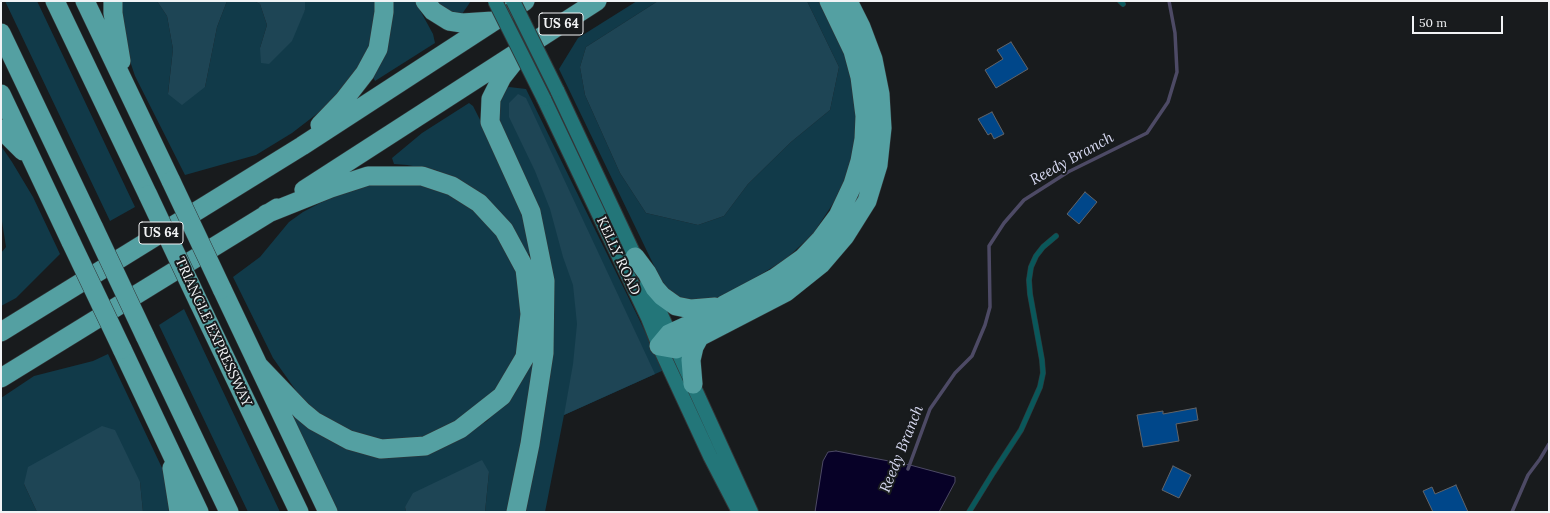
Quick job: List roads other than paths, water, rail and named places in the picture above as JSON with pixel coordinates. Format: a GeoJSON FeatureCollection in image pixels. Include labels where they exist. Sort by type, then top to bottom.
{"type":"FeatureCollection","features":[{"type":"Feature","properties":{"kind":"highway","name":"TRIANGLE EXPRESSWAY"},"geometry":{"type":"LineString","coordinates":[[55,1],[299,512]]}},
{"type":"Feature","properties":{"kind":"highway"},"geometry":{"type":"LineString","coordinates":[[85,1],[328,512]]}},
{"type":"Feature","properties":{"kind":"highway"},"geometry":{"type":"LineString","coordinates":[[112,1],[116,36],[127,89]]}},
{"type":"Feature","properties":{"kind":"highway"},"geometry":{"type":"LineString","coordinates":[[302,146],[344,100],[365,73],[378,49],[384,12],[384,1]]}},
{"type":"Feature","properties":{"kind":"highway"},"geometry":{"type":"LineString","coordinates":[[425,1],[433,11],[449,21],[462,23],[494,21]]}},
{"type":"Feature","properties":{"kind":"highway","name":"US 64"},"geometry":{"type":"LineString","coordinates":[[1,332],[302,146],[525,1]]}},
{"type":"Feature","properties":{"kind":"highway","name":"US 64"},"geometry":{"type":"LineString","coordinates":[[9,374],[266,214],[597,1]]}},
{"type":"Feature","properties":{"kind":"highway"},"geometry":{"type":"LineString","coordinates":[[668,343],[713,314],[724,305],[775,278],[802,258],[821,239],[838,216],[853,184],[864,139],[865,116],[860,77],[853,51],[829,1]]}},
{"type":"Feature","properties":{"kind":"highway"},"geometry":{"type":"LineString","coordinates":[[668,343],[700,336],[786,292],[821,264],[845,236],[867,201],[878,165],[882,128],[880,94],[873,59],[861,27],[848,1]]}},
{"type":"Feature","properties":{"kind":"highway"},"geometry":{"type":"LineString","coordinates":[[1,33],[229,512]]}},
{"type":"Feature","properties":{"kind":"highway"},"geometry":{"type":"LineString","coordinates":[[516,512],[530,444],[544,353],[545,281],[531,212],[490,122],[491,99],[502,77],[525,48]]}},
{"type":"Feature","properties":{"kind":"highway"},"geometry":{"type":"LineString","coordinates":[[1,94],[199,512]]}},
{"type":"Feature","properties":{"kind":"highway"},"geometry":{"type":"LineString","coordinates":[[1,129],[33,161]]}},
{"type":"Feature","properties":{"kind":"highway"},"geometry":{"type":"LineString","coordinates":[[258,365],[302,411],[314,421],[349,440],[381,450],[425,446],[460,429],[502,396],[525,357],[530,314],[525,269],[504,230],[479,203],[452,186],[422,176],[368,176],[331,188],[266,214]]}},
{"type":"Feature","properties":{"kind":"highway"},"geometry":{"type":"LineString","coordinates":[[635,257],[647,273],[655,288],[662,296],[676,306],[691,309],[724,305]]}},
{"type":"Feature","properties":{"kind":"highway"},"geometry":{"type":"LineString","coordinates":[[1,327],[20,320]]}},
{"type":"Feature","properties":{"kind":"highway"},"geometry":{"type":"LineString","coordinates":[[693,384],[691,360],[694,347],[700,336]]}},
{"type":"Feature","properties":{"kind":"highway"},"geometry":{"type":"LineString","coordinates":[[1,382],[9,374]]}},
{"type":"Feature","properties":{"kind":"highway"},"geometry":{"type":"LineString","coordinates":[[169,449],[179,512]]}},
{"type":"Feature","properties":{"kind":"main road","name":"KELLY ROAD"},"geometry":{"type":"LineString","coordinates":[[495,1],[544,99],[644,311],[668,343],[693,384],[751,512]]}},
{"type":"Feature","properties":{"kind":"main road","name":"KELLY ROAD"},"geometry":{"type":"LineString","coordinates":[[513,1],[557,90],[635,257],[710,456],[739,512]]}},
{"type":"Feature","properties":{"kind":"lane"},"geometry":{"type":"LineString","coordinates":[[970,512],[1021,430],[1040,387],[1043,373],[1042,360],[1030,294],[1029,280],[1031,268],[1036,256],[1043,247],[1056,236]]}},
{"type":"Feature","properties":{"kind":"waterway","name":"Reedy Branch"},"geometry":{"type":"LineString","coordinates":[[908,469],[930,409],[955,373],[972,356],[985,325],[990,307],[989,246],[1004,223],[1024,200],[1068,172],[1147,133],[1168,102],[1177,72],[1175,33],[1169,1]]}},
{"type":"Feature","properties":{"kind":"waterway"},"geometry":{"type":"LineString","coordinates":[[1512,512],[1528,475],[1549,444]]}}]}
